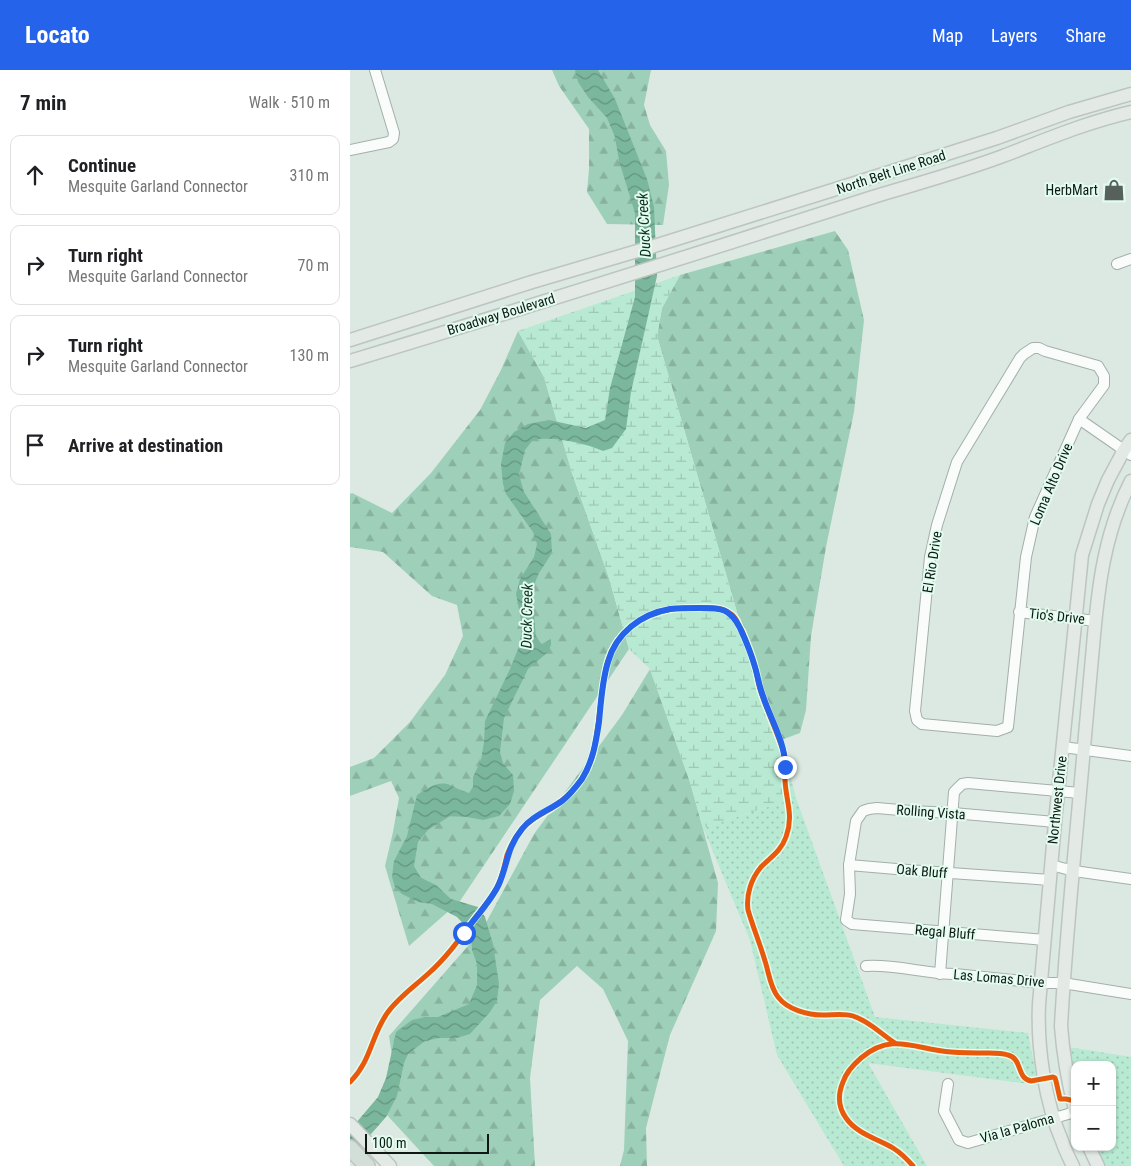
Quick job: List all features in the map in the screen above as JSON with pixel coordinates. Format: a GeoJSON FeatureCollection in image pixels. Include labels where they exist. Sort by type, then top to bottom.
{"type":"FeatureCollection","features":[{"type":"Feature","properties":{"kind":"highway"},"geometry":{"type":"LineString","coordinates":[[350,1148],[367,1166]]}},
{"type":"Feature","properties":{"kind":"main road"},"geometry":{"type":"LineString","coordinates":[[1128,95],[1130,112]]}},
{"type":"Feature","properties":{"kind":"main road","name":"North Belt Line Road"},"geometry":{"type":"LineString","coordinates":[[651,247],[997,138],[1069,112],[1128,95]]}},
{"type":"Feature","properties":{"kind":"main road","name":"North Belt Line Road"},"geometry":{"type":"LineString","coordinates":[[652,268],[1001,157],[1074,129],[1130,112]]}},
{"type":"Feature","properties":{"kind":"main road"},"geometry":{"type":"LineString","coordinates":[[890,172],[897,190]]}},
{"type":"Feature","properties":{"kind":"main road","name":"Broadway Boulevard"},"geometry":{"type":"LineString","coordinates":[[350,340],[532,282],[651,247]]}},
{"type":"Feature","properties":{"kind":"main road","name":"Broadway Boulevard"},"geometry":{"type":"LineString","coordinates":[[350,361],[652,268]]}},
{"type":"Feature","properties":{"kind":"main road","name":"Northwest Drive"},"geometry":{"type":"LineString","coordinates":[[1073,1166],[1061,1140],[1054,1118],[1039,1045],[1038,1025],[1041,983],[1082,555],[1098,504],[1108,480],[1129,448]]}},
{"type":"Feature","properties":{"kind":"main road","name":"Northwest Drive"},"geometry":{"type":"LineString","coordinates":[[1074,1106],[1069,1085],[1061,1026],[1063,983],[1080,793],[1096,621],[1104,558],[1119,507],[1131,481]]}},
{"type":"Feature","properties":{"kind":"main road"},"geometry":{"type":"LineString","coordinates":[[350,1124],[390,1166]]}},
{"type":"Feature","properties":{"kind":"main road"},"geometry":{"type":"LineString","coordinates":[[1091,1151],[1098,1166]]}},
{"type":"Feature","properties":{"kind":"street"},"geometry":{"type":"LineString","coordinates":[[350,150],[389,142],[393,139],[394,133],[375,70]]}},
{"type":"Feature","properties":{"kind":"street"},"geometry":{"type":"LineString","coordinates":[[1117,264],[1131,259]]}},
{"type":"Feature","properties":{"kind":"street","name":"Loma Alto Drive"},"geometry":{"type":"LineString","coordinates":[[997,731],[1008,727],[1026,557],[1035,517],[1080,419],[1104,385],[1104,376],[1098,366],[1039,348],[1033,348]]}},
{"type":"Feature","properties":{"kind":"street","name":"El Rio Drive"},"geometry":{"type":"LineString","coordinates":[[997,731],[922,724],[917,720],[915,711],[930,557],[937,525],[957,462],[1020,358],[1033,348]]}},
{"type":"Feature","properties":{"kind":"street"},"geometry":{"type":"LineString","coordinates":[[1080,419],[1129,448]]}},
{"type":"Feature","properties":{"kind":"street","name":"Tio's Drive"},"geometry":{"type":"LineString","coordinates":[[1019,612],[1096,621]]}},
{"type":"Feature","properties":{"kind":"street"},"geometry":{"type":"LineString","coordinates":[[1063,747],[1131,756]]}},
{"type":"Feature","properties":{"kind":"street"},"geometry":{"type":"LineString","coordinates":[[940,974],[954,792],[962,784],[968,783],[1080,793]]}},
{"type":"Feature","properties":{"kind":"street","name":"Rolling Vista"},"geometry":{"type":"LineString","coordinates":[[849,865],[856,821],[863,811],[877,808],[1055,822]]}},
{"type":"Feature","properties":{"kind":"street","name":"Oak Bluff"},"geometry":{"type":"LineString","coordinates":[[849,865],[1050,880]]}},
{"type":"Feature","properties":{"kind":"street","name":"Regal Bluff"},"geometry":{"type":"LineString","coordinates":[[849,865],[850,894],[846,920],[852,924],[1045,940]]}},
{"type":"Feature","properties":{"kind":"street"},"geometry":{"type":"LineString","coordinates":[[1051,865],[1074,871],[1131,879]]}},
{"type":"Feature","properties":{"kind":"street","name":"Las Lomas Drive"},"geometry":{"type":"LineString","coordinates":[[866,966],[878,965],[940,974],[1041,983],[1063,983],[1131,994]]}},
{"type":"Feature","properties":{"kind":"street","name":"Via la Paloma"},"geometry":{"type":"LineString","coordinates":[[948,1084],[944,1111],[959,1140],[968,1142],[1071,1112]]}},
{"type":"Feature","properties":{"kind":"green space"},"geometry":{"type":"Polygon","coordinates":[[[552,70],[651,70],[644,105],[650,125],[666,151],[669,185],[663,225],[607,224],[587,192],[589,129],[559,86],[552,70]]]}},
{"type":"Feature","properties":{"kind":"green space"},"geometry":{"type":"Polygon","coordinates":[[[835,231],[848,250],[864,320],[854,412],[826,547],[811,636],[806,710],[800,733],[781,740],[750,657],[657,336],[662,308],[680,275],[835,231]]]}},
{"type":"Feature","properties":{"kind":"green space"},"geometry":{"type":"Polygon","coordinates":[[[680,275],[662,308],[657,336],[750,657],[781,740],[796,798],[703,828],[690,782],[650,669],[629,649],[609,578],[572,473],[544,377],[518,331],[680,275]]]}},
{"type":"Feature","properties":{"kind":"green space"},"geometry":{"type":"Polygon","coordinates":[[[518,331],[544,377],[572,473],[609,578],[629,649],[460,901],[409,946],[385,866],[399,798],[391,781],[350,796],[350,767],[374,758],[410,722],[445,675],[463,636],[457,605],[432,596],[383,552],[350,547],[350,494],[352,493],[392,513],[431,473],[480,410],[501,370],[518,331]]]}},
{"type":"Feature","properties":{"kind":"green space"},"geometry":{"type":"Polygon","coordinates":[[[650,669],[690,782],[718,883],[716,931],[670,1035],[646,1128],[647,1166],[620,1166],[624,1150],[628,1041],[603,989],[577,966],[540,1000],[530,1078],[535,1166],[434,1166],[386,1114],[395,1076],[389,1036],[482,930],[534,834],[622,715],[650,669]]]}},
{"type":"Feature","properties":{"kind":"green space"},"geometry":{"type":"Polygon","coordinates":[[[796,798],[875,1017],[1028,1033],[1038,1085],[868,1063],[927,1166],[844,1166],[777,1055],[750,940],[703,828],[796,798]]]}},
{"type":"Feature","properties":{"kind":"green space"},"geometry":{"type":"Polygon","coordinates":[[[1068,1047],[1131,1057],[1131,1166],[1104,1166],[1096,1151],[1116,1151],[1116,1061],[1071,1061],[1071,1066],[1068,1047]]]}},
{"type":"Feature","properties":{"kind":"water","name":"Duck Creek"},"geometry":{"type":"Polygon","coordinates":[[[575,70],[598,70],[615,99],[647,179],[654,207],[657,276],[631,392],[626,429],[612,448],[603,451],[587,445],[550,439],[533,440],[525,450],[519,475],[524,492],[551,534],[552,553],[539,573],[532,590],[536,638],[542,644],[551,639],[551,645],[547,653],[528,669],[504,718],[500,752],[503,763],[513,775],[514,791],[510,804],[499,816],[483,820],[450,816],[428,830],[418,842],[414,866],[421,878],[436,885],[451,899],[478,907],[485,917],[493,944],[499,984],[497,1001],[490,1012],[470,1034],[457,1038],[439,1038],[425,1041],[408,1054],[404,1063],[397,1096],[386,1117],[350,1158],[350,1130],[378,1097],[386,1078],[396,1032],[412,1020],[438,1017],[469,1004],[477,985],[477,964],[472,950],[471,932],[457,917],[432,904],[418,902],[402,894],[395,887],[392,877],[394,861],[407,836],[417,795],[433,786],[441,784],[450,785],[469,793],[473,787],[473,777],[481,760],[485,721],[520,644],[522,625],[516,594],[520,579],[534,557],[537,544],[533,532],[506,494],[501,464],[505,443],[514,432],[528,424],[549,420],[586,428],[605,420],[610,388],[635,297],[635,213],[619,161],[615,137],[607,118],[588,97],[578,82],[575,70]]]}},
{"type":"Feature","properties":{"kind":"cycle path"},"geometry":{"type":"LineString","coordinates":[[350,1082],[363,1065],[382,1021],[388,1012],[402,996],[429,973],[454,947],[491,898],[499,882],[507,855],[520,832],[532,820],[565,798],[582,779],[593,754],[607,664],[619,639],[638,622],[649,616],[675,609],[720,609],[735,618],[751,654],[760,689],[784,753],[789,815],[788,829],[781,846],[754,877],[748,899],[748,910],[773,989],[782,1002],[799,1011],[823,1015],[850,1015],[870,1024],[895,1043]]}},
{"type":"Feature","properties":{"kind":"cycle path"},"geometry":{"type":"LineString","coordinates":[[913,1166],[896,1150],[868,1136],[851,1124],[843,1114],[840,1105],[840,1091],[848,1072],[861,1058],[884,1045],[905,1044],[938,1051],[1008,1055],[1016,1060],[1021,1073],[1026,1079],[1031,1081],[1053,1077],[1056,1081],[1060,1099],[1071,1100]]}},
{"type":"Feature","properties":{"kind":"place","name":"HerbMart"},"geometry":{"type":"Point","coordinates":[1114,190]}},
{"type":"Feature","properties":{"kind":"route"},"geometry":{"type":"LineString","coordinates":[[464,933],[496,891],[508,853],[523,827],[562,801],[573,791],[582,778],[590,763],[596,744],[604,681],[614,646],[623,634],[645,617],[670,609],[714,608],[722,609],[736,619],[751,654],[759,685],[784,753],[785,767]]}}]}
